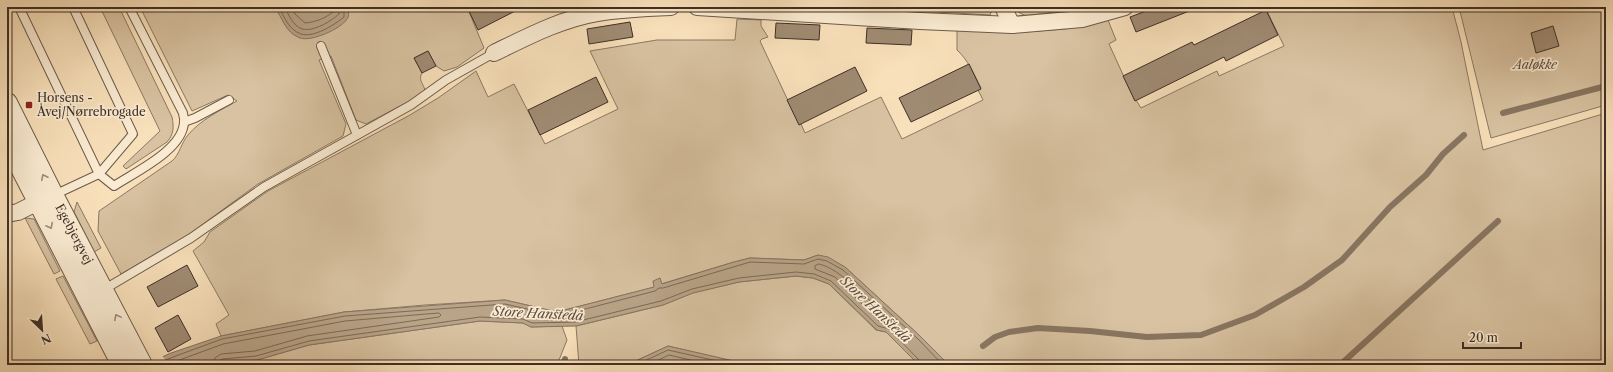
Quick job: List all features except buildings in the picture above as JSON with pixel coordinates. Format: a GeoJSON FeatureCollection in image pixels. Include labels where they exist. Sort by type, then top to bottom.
{"type":"FeatureCollection","features":[{"type":"Feature","properties":{"kind":"street"},"geometry":{"type":"LineString","coordinates":[[494,53],[548,28],[595,10],[671,7]]}},
{"type":"Feature","properties":{"kind":"street"},"geometry":{"type":"LineString","coordinates":[[697,7],[749,8],[920,21],[1012,25],[1082,19],[1125,7]]}},
{"type":"Feature","properties":{"kind":"street"},"geometry":{"type":"LineString","coordinates":[[1003,7],[1012,25]]}},
{"type":"Feature","properties":{"kind":"street","name":"Egebjergvej"},"geometry":{"type":"LineString","coordinates":[[7,103],[45,199]]}},
{"type":"Feature","properties":{"kind":"street","name":"Egebjergvej"},"geometry":{"type":"LineString","coordinates":[[7,141],[45,199],[130,360]]}},
{"type":"Feature","properties":{"kind":"street"},"geometry":{"type":"LineString","coordinates":[[7,214],[18,212],[45,199]]}},
{"type":"Feature","properties":{"kind":"lane"},"geometry":{"type":"LineString","coordinates":[[19,7],[99,174],[114,186],[170,149],[180,136],[184,122],[183,113],[129,7]]}},
{"type":"Feature","properties":{"kind":"lane"},"geometry":{"type":"LineString","coordinates":[[45,199],[99,174],[133,134],[73,7]]}},
{"type":"Feature","properties":{"kind":"lane"},"geometry":{"type":"LineString","coordinates":[[321,46],[357,135]]}},
{"type":"Feature","properties":{"kind":"lane"},"geometry":{"type":"LineString","coordinates":[[95,294],[191,238],[264,187],[411,105],[446,80],[494,53]]}},
{"type":"Feature","properties":{"kind":"lane"},"geometry":{"type":"LineString","coordinates":[[184,122],[195,118],[229,100]]}},
{"type":"Feature","properties":{"kind":"green space"},"geometry":{"type":"Polygon","coordinates":[[[100,7],[119,7],[173,121],[172,133],[167,142],[126,169],[123,166],[160,131],[100,7]]]}},
{"type":"Feature","properties":{"kind":"green space"},"geometry":{"type":"Polygon","coordinates":[[[140,7],[467,7],[484,48],[457,67],[444,71],[436,66],[428,51],[414,58],[422,73],[421,80],[425,90],[417,97],[366,124],[356,120],[331,56],[319,60],[346,124],[343,136],[258,184],[188,235],[121,274],[98,231],[99,211],[172,161],[186,138],[198,125],[237,101],[228,95],[192,111],[140,7]]]}},
{"type":"Feature","properties":{"kind":"green space"},"geometry":{"type":"Polygon","coordinates":[[[919,7],[993,7],[990,15],[920,11],[919,7]]]}},
{"type":"Feature","properties":{"kind":"green space"},"geometry":{"type":"Polygon","coordinates":[[[1013,7],[1091,7],[1026,16],[1014,10],[1013,7]]]}},
{"type":"Feature","properties":{"kind":"green space"},"geometry":{"type":"Polygon","coordinates":[[[1265,7],[1452,7],[1461,42],[1483,150],[1606,113],[1606,365],[949,365],[920,336],[845,267],[818,255],[804,260],[750,258],[661,284],[660,278],[655,287],[557,312],[505,300],[425,305],[344,312],[221,336],[216,324],[229,315],[193,251],[204,242],[210,232],[268,191],[410,115],[438,98],[476,71],[488,97],[514,84],[545,144],[618,109],[590,51],[657,40],[735,40],[737,19],[761,20],[761,26],[768,37],[760,41],[799,124],[801,124],[805,133],[881,97],[902,139],[983,100],[978,90],[981,88],[973,72],[968,63],[957,50],[957,30],[1025,32],[1065,29],[1108,20],[1116,40],[1109,44],[1135,101],[1136,100],[1141,108],[1217,71],[1219,76],[1284,46],[1265,7]]]}},
{"type":"Feature","properties":{"kind":"green space","name":"Aaløkke"},"geometry":{"type":"Polygon","coordinates":[[[1459,7],[1606,7],[1606,105],[1491,138],[1459,7]]]}},
{"type":"Feature","properties":{"kind":"green space"},"geometry":{"type":"Polygon","coordinates":[[[77,202],[101,248],[94,252],[74,212],[77,202]]]}},
{"type":"Feature","properties":{"kind":"green space"},"geometry":{"type":"Polygon","coordinates":[[[25,218],[34,219],[60,271],[54,274],[25,218]]]}},
{"type":"Feature","properties":{"kind":"green space"},"geometry":{"type":"Polygon","coordinates":[[[63,276],[97,341],[90,344],[56,279],[63,276]]]}},
{"type":"Feature","properties":{"kind":"green space"},"geometry":{"type":"Polygon","coordinates":[[[796,276],[813,278],[829,284],[876,330],[886,332],[919,365],[749,365],[668,346],[627,365],[579,365],[576,326],[663,305],[692,293],[739,282],[796,276]]]}},
{"type":"Feature","properties":{"kind":"green space"},"geometry":{"type":"Polygon","coordinates":[[[480,321],[523,323],[531,327],[562,326],[567,340],[557,365],[260,365],[257,360],[309,345],[480,321]]]}},
{"type":"Feature","properties":{"kind":"water"},"geometry":{"type":"Polygon","coordinates":[[[274,7],[347,7],[349,14],[348,18],[339,27],[325,34],[305,39],[300,38],[290,32],[274,7]]]}},
{"type":"Feature","properties":{"kind":"water","name":"Store Hanstedå"},"geometry":{"type":"Polygon","coordinates":[[[818,255],[828,257],[845,267],[920,336],[949,365],[919,365],[886,332],[877,330],[829,284],[813,278],[796,276],[739,282],[693,293],[663,305],[576,326],[531,327],[523,323],[480,321],[309,345],[257,360],[223,363],[218,365],[144,365],[171,353],[221,336],[344,312],[505,300],[557,312],[654,287],[653,281],[660,278],[662,284],[750,258],[804,260],[818,255]]]}},
{"type":"Feature","properties":{"kind":"water"},"geometry":{"type":"Polygon","coordinates":[[[668,346],[747,364],[749,365],[627,365],[668,346]]]}},
{"type":"Feature","properties":{"kind":"pier"},"geometry":{"type":"Polygon","coordinates":[[[162,355],[168,365],[142,365],[143,363],[162,355]]]}},
{"type":"Feature","properties":{"kind":"waterway"},"geometry":{"type":"LineString","coordinates":[[1503,113],[1606,86]]}},
{"type":"Feature","properties":{"kind":"waterway"},"geometry":{"type":"LineString","coordinates":[[983,346],[995,337],[1009,332],[1038,328],[1090,331],[1147,337],[1201,335],[1255,315],[1304,287],[1342,260],[1390,207],[1426,175],[1443,154],[1464,135]]}},
{"type":"Feature","properties":{"kind":"waterway"},"geometry":{"type":"LineString","coordinates":[[1340,365],[1498,221]]}},
{"type":"Feature","properties":{"kind":"waterway"},"geometry":{"type":"LineString","coordinates":[[563,365],[565,359]]}},
{"type":"Feature","properties":{"kind":"place","name":"Horsens - Åvej/Nørrebrogade"},"geometry":{"type":"Point","coordinates":[29,105]}}]}
